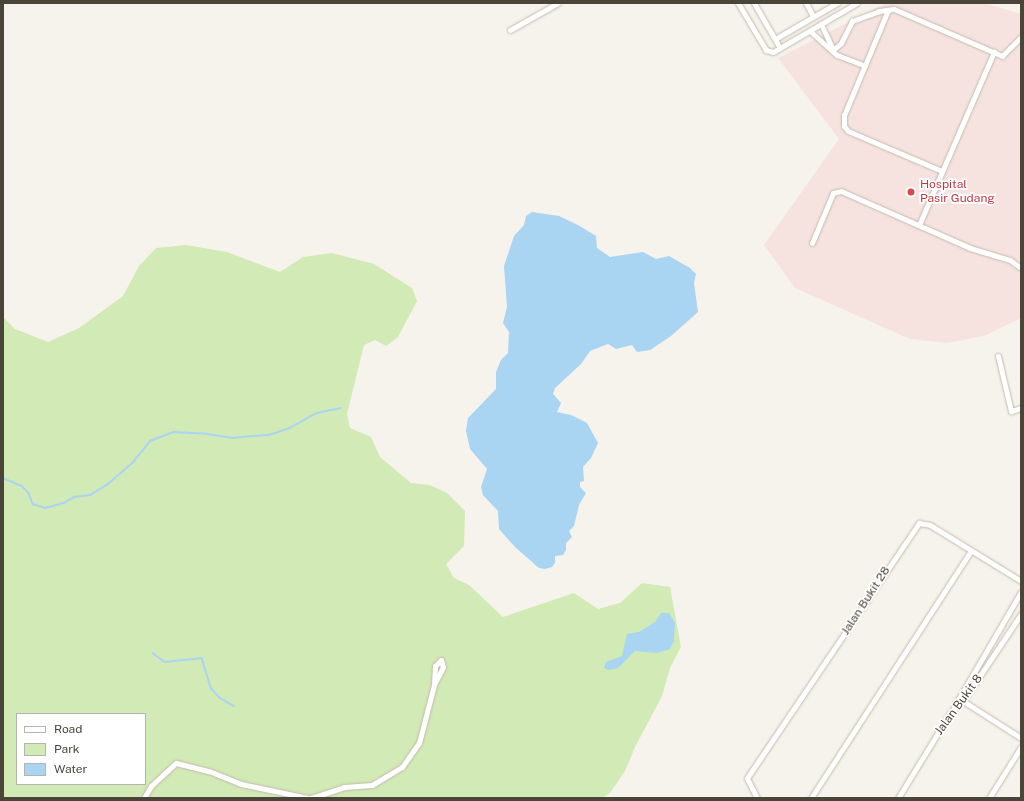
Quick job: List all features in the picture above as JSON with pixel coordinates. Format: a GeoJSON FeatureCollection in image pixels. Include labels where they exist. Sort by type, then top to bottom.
{"type":"FeatureCollection","features":[{"type":"Feature","properties":{"kind":"street"},"geometry":{"type":"LineString","coordinates":[[510,30],[558,3]]}},
{"type":"Feature","properties":{"kind":"street"},"geometry":{"type":"LineString","coordinates":[[738,3],[766,50],[773,52],[856,3]]}},
{"type":"Feature","properties":{"kind":"street"},"geometry":{"type":"LineString","coordinates":[[754,3],[780,48]]}},
{"type":"Feature","properties":{"kind":"street"},"geometry":{"type":"LineString","coordinates":[[806,3],[813,16]]}},
{"type":"Feature","properties":{"kind":"street"},"geometry":{"type":"LineString","coordinates":[[775,39],[837,3]]}},
{"type":"Feature","properties":{"kind":"street"},"geometry":{"type":"LineString","coordinates":[[833,50],[841,42],[852,21],[888,10],[898,11],[994,52],[1005,55],[1021,37]]}},
{"type":"Feature","properties":{"kind":"street"},"geometry":{"type":"LineString","coordinates":[[888,10],[844,115],[845,129],[942,171]]}},
{"type":"Feature","properties":{"kind":"street"},"geometry":{"type":"LineString","coordinates":[[821,24],[833,50]]}},
{"type":"Feature","properties":{"kind":"street"},"geometry":{"type":"LineString","coordinates":[[810,31],[837,55],[865,66]]}},
{"type":"Feature","properties":{"kind":"street"},"geometry":{"type":"LineString","coordinates":[[919,225],[994,52]]}},
{"type":"Feature","properties":{"kind":"street"},"geometry":{"type":"LineString","coordinates":[[812,243],[834,193],[837,191],[970,248],[1013,261],[1021,268]]}},
{"type":"Feature","properties":{"kind":"street"},"geometry":{"type":"LineString","coordinates":[[998,356],[1011,411],[1021,408]]}},
{"type":"Feature","properties":{"kind":"street","name":"Jalan Bukit 28"},"geometry":{"type":"LineString","coordinates":[[757,798],[747,778],[773,742],[916,526],[926,523],[1021,581]]}},
{"type":"Feature","properties":{"kind":"street"},"geometry":{"type":"LineString","coordinates":[[811,798],[971,551]]}},
{"type":"Feature","properties":{"kind":"street"},"geometry":{"type":"LineString","coordinates":[[950,714],[1021,592]]}},
{"type":"Feature","properties":{"kind":"street","name":"Jalan Bukit 8"},"geometry":{"type":"LineString","coordinates":[[898,798],[950,714],[963,701],[1021,614]]}},
{"type":"Feature","properties":{"kind":"street"},"geometry":{"type":"LineString","coordinates":[[311,798],[344,787],[372,785],[402,767],[419,743],[434,685]]}},
{"type":"Feature","properties":{"kind":"street"},"geometry":{"type":"LineString","coordinates":[[963,701],[1021,738]]}},
{"type":"Feature","properties":{"kind":"street"},"geometry":{"type":"LineString","coordinates":[[989,798],[1021,747]]}},
{"type":"Feature","properties":{"kind":"street"},"geometry":{"type":"LineString","coordinates":[[144,798],[151,786],[176,763],[209,771],[240,784],[308,798]]}},
{"type":"Feature","properties":{"kind":"shaded area","name":"Hospital Pasir Gudang"},"geometry":{"type":"Polygon","coordinates":[[[886,3],[984,3],[1021,14],[1021,318],[984,336],[947,343],[910,339],[795,288],[764,245],[839,139],[778,58],[886,3]]]}},
{"type":"Feature","properties":{"kind":"green space"},"geometry":{"type":"Polygon","coordinates":[[[186,245],[227,252],[280,272],[303,257],[332,253],[374,264],[412,288],[417,301],[398,337],[386,346],[375,340],[364,345],[347,414],[350,428],[371,437],[380,457],[411,483],[430,485],[447,493],[465,511],[464,546],[446,564],[454,578],[469,585],[503,617],[574,593],[598,609],[620,603],[642,583],[670,587],[681,647],[670,668],[662,696],[635,747],[625,771],[610,793],[602,798],[3,798],[3,317],[15,329],[48,342],[79,328],[123,296],[139,266],[156,248],[186,245]]]}},
{"type":"Feature","properties":{"kind":"water"},"geometry":{"type":"Polygon","coordinates":[[[532,212],[559,216],[578,225],[596,236],[597,248],[610,257],[643,252],[656,259],[669,256],[690,268],[696,274],[694,283],[698,312],[671,336],[650,350],[637,352],[632,345],[616,349],[608,344],[590,351],[581,364],[555,388],[553,394],[561,403],[557,412],[571,415],[587,423],[598,443],[591,458],[583,467],[584,481],[580,482],[580,487],[586,493],[579,505],[574,526],[569,531],[572,537],[566,543],[566,550],[563,555],[555,556],[555,563],[552,567],[545,569],[539,568],[515,547],[499,529],[498,511],[483,495],[481,487],[487,469],[470,449],[466,431],[468,418],[496,389],[496,372],[501,360],[508,353],[509,332],[503,323],[507,307],[504,266],[514,236],[524,225],[526,216],[532,212]]]}},
{"type":"Feature","properties":{"kind":"water"},"geometry":{"type":"Polygon","coordinates":[[[661,613],[669,613],[675,623],[674,641],[670,649],[657,653],[635,651],[618,668],[608,670],[604,668],[606,662],[622,656],[627,634],[639,632],[655,622],[661,613]]]}},
{"type":"Feature","properties":{"kind":"waterway"},"geometry":{"type":"LineString","coordinates":[[3,478],[22,486],[29,493],[33,504],[45,508],[64,503],[74,497],[90,495],[108,484],[134,461],[150,441],[173,432],[207,434],[231,438],[269,435],[288,429],[317,413],[340,408]]}},
{"type":"Feature","properties":{"kind":"waterway"},"geometry":{"type":"LineString","coordinates":[[153,653],[165,662],[202,658],[211,688],[220,698],[234,706]]}},
{"type":"Feature","properties":{"kind":"place","name":"Hospital Pasir Gudang"},"geometry":{"type":"Point","coordinates":[911,192]}}]}
